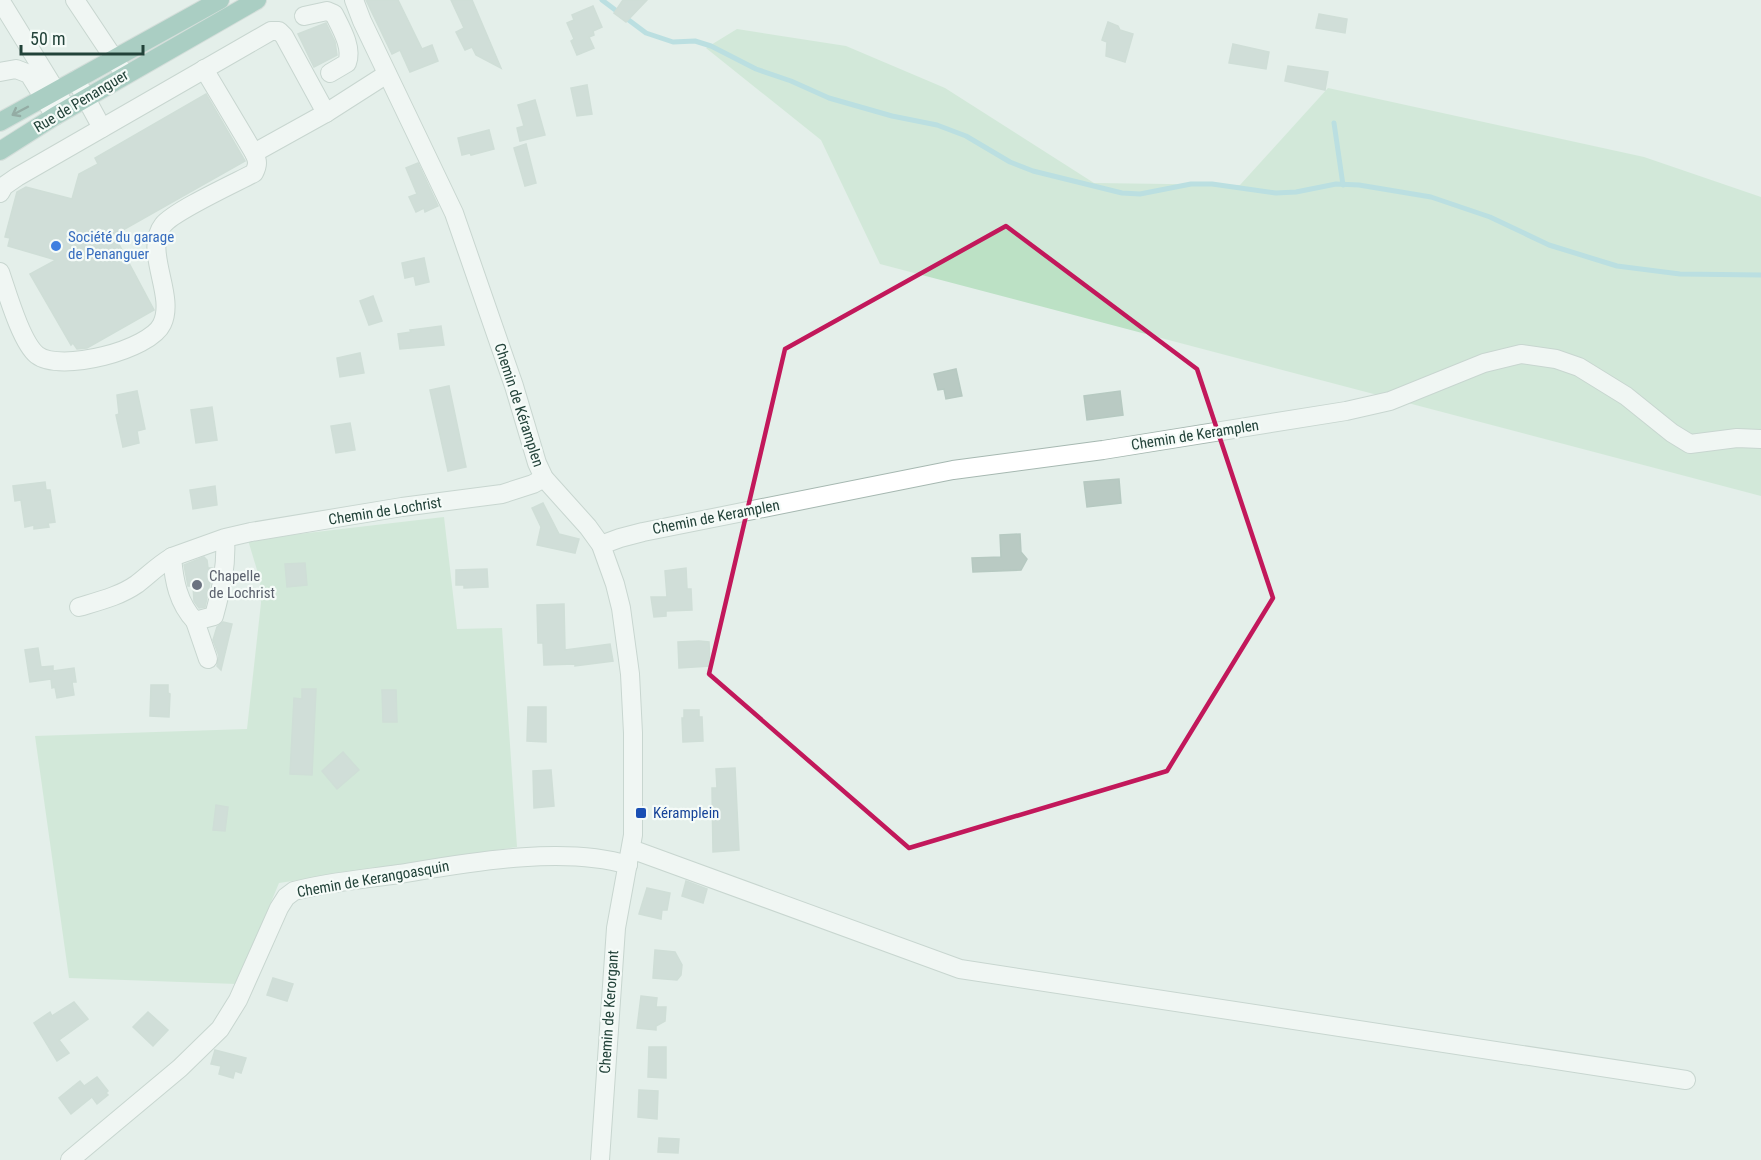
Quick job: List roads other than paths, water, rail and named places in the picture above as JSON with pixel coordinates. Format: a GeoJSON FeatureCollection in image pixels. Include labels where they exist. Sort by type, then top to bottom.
{"type":"FeatureCollection","features":[{"type":"Feature","properties":{"kind":"main road","name":"Rue de Penanguer"},"geometry":{"type":"LineString","coordinates":[[0,122],[220,0]]}},
{"type":"Feature","properties":{"kind":"main road","name":"Rue de Penanguer"},"geometry":{"type":"LineString","coordinates":[[0,151],[61,112],[257,0]]}},
{"type":"Feature","properties":{"kind":"street"},"geometry":{"type":"LineString","coordinates":[[0,0],[61,112]]}},
{"type":"Feature","properties":{"kind":"street"},"geometry":{"type":"LineString","coordinates":[[75,0],[125,75]]}},
{"type":"Feature","properties":{"kind":"street","name":"Chemin de Kéramplen"},"geometry":{"type":"LineString","coordinates":[[354,0],[454,213],[514,386],[537,463],[544,478],[601,545],[615,584],[621,608],[630,674],[634,804],[629,857]]}},
{"type":"Feature","properties":{"kind":"street"},"geometry":{"type":"LineString","coordinates":[[304,16],[327,11],[334,14],[342,31],[350,50],[350,57],[348,63],[330,73]]}},
{"type":"Feature","properties":{"kind":"street"},"geometry":{"type":"LineString","coordinates":[[342,31],[362,21]]}},
{"type":"Feature","properties":{"kind":"street"},"geometry":{"type":"LineString","coordinates":[[0,193],[4,186],[17,177],[271,31],[279,31],[326,113]]}},
{"type":"Feature","properties":{"kind":"street"},"geometry":{"type":"LineString","coordinates":[[0,272],[27,343],[37,355],[49,361],[97,358],[125,350],[144,340],[162,324],[164,288],[157,255],[158,239],[163,225],[178,213],[254,173],[258,161],[204,69]]}},
{"type":"Feature","properties":{"kind":"street"},"geometry":{"type":"LineString","coordinates":[[0,72],[22,70],[51,95]]}},
{"type":"Feature","properties":{"kind":"street"},"geometry":{"type":"LineString","coordinates":[[254,153],[326,113],[387,74]]}},
{"type":"Feature","properties":{"kind":"street"},"geometry":{"type":"LineString","coordinates":[[76,80],[102,128]]}},
{"type":"Feature","properties":{"kind":"street","name":"Chemin de Keramplen"},"geometry":{"type":"LineString","coordinates":[[601,545],[643,532],[897,480],[1346,411],[1390,401],[1484,363],[1521,354],[1556,359],[1579,367],[1626,396],[1672,433],[1690,444],[1737,438],[1761,439]]}},
{"type":"Feature","properties":{"kind":"street","name":"Chemin de Lochrist"},"geometry":{"type":"LineString","coordinates":[[79,607],[111,598],[135,585],[151,570],[172,557],[225,538],[402,507],[502,494],[544,478]]}},
{"type":"Feature","properties":{"kind":"street"},"geometry":{"type":"LineString","coordinates":[[195,621],[214,616],[224,579],[225,538]]}},
{"type":"Feature","properties":{"kind":"street"},"geometry":{"type":"LineString","coordinates":[[172,557],[175,582],[181,600],[186,612],[195,621],[208,659]]}},
{"type":"Feature","properties":{"kind":"street","name":"Chemin de Kerangoasquin"},"geometry":{"type":"LineString","coordinates":[[70,1160],[180,1068],[220,1029],[238,1000],[279,908],[286,897],[294,891],[452,865],[514,858],[629,857],[960,969],[1686,1080]]}},
{"type":"Feature","properties":{"kind":"street","name":"Chemin de Kerorgant"},"geometry":{"type":"LineString","coordinates":[[600,1160],[616,928],[629,857]]}},
{"type":"Feature","properties":{"kind":"waterway"},"geometry":{"type":"LineString","coordinates":[[602,0],[646,33],[673,42],[695,41],[711,46],[756,69],[829,98],[892,116],[937,125],[966,136],[1010,162],[1033,171],[1122,193],[1140,194],[1191,184],[1212,184],[1276,193],[1296,192],[1336,184],[1359,185],[1431,197],[1490,217],[1549,245],[1617,266],[1680,274],[1761,275]]}},
{"type":"Feature","properties":{"kind":"waterway"},"geometry":{"type":"LineString","coordinates":[[1334,123],[1343,185]]}},
{"type":"Feature","properties":{"kind":"place","name":"Société du garage de Penanguer"},"geometry":{"type":"Point","coordinates":[56,246]}},
{"type":"Feature","properties":{"kind":"place","name":"Chapelle de Lochrist"},"geometry":{"type":"Point","coordinates":[197,585]}},
{"type":"Feature","properties":{"kind":"place","name":"Kéramplein"},"geometry":{"type":"Point","coordinates":[641,813]}}]}
